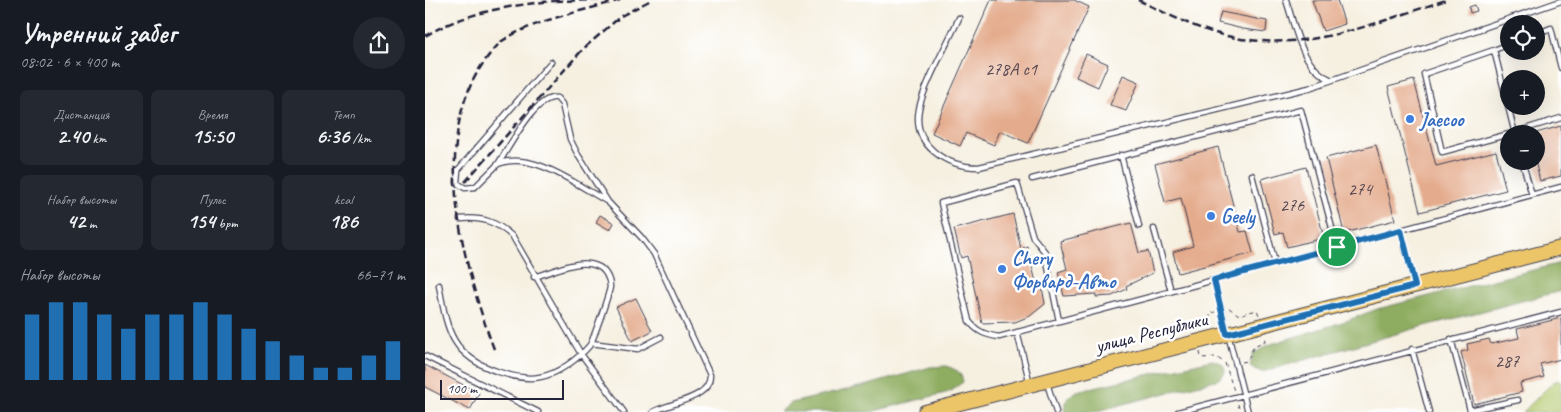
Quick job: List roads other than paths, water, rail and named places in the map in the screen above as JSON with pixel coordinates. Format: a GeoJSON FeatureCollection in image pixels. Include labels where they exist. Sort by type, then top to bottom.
{"type":"FeatureCollection","features":[{"type":"Feature","properties":{"kind":"main road","name":"улица Республики"},"geometry":{"type":"LineString","coordinates":[[925,412],[1046,379],[1561,248]]}},
{"type":"Feature","properties":{"kind":"lane"},"geometry":{"type":"LineString","coordinates":[[1286,0],[1311,66],[1321,76],[1332,80]]}},
{"type":"Feature","properties":{"kind":"lane"},"geometry":{"type":"LineString","coordinates":[[959,18],[923,98],[919,110],[919,121],[925,141],[937,156],[966,167],[979,167],[1309,88],[1561,1]]}},
{"type":"Feature","properties":{"kind":"lane"},"geometry":{"type":"LineString","coordinates":[[1545,30],[1551,28],[1561,68]]}},
{"type":"Feature","properties":{"kind":"lane"},"geometry":{"type":"LineString","coordinates":[[1500,48],[1424,74],[1443,152],[1500,137]]}},
{"type":"Feature","properties":{"kind":"lane"},"geometry":{"type":"LineString","coordinates":[[1494,50],[1510,125]]}},
{"type":"Feature","properties":{"kind":"lane"},"geometry":{"type":"LineString","coordinates":[[551,62],[458,170],[457,183],[465,188],[475,187],[498,164],[530,115],[546,99],[550,97],[557,98],[562,104],[570,139],[608,202],[639,234],[654,254],[710,375],[710,381],[704,392],[653,412]]}},
{"type":"Feature","properties":{"kind":"lane"},"geometry":{"type":"LineString","coordinates":[[1032,180],[1121,155],[1301,110],[1337,247]]}},
{"type":"Feature","properties":{"kind":"lane"},"geometry":{"type":"LineString","coordinates":[[1540,125],[1561,118]]}},
{"type":"Feature","properties":{"kind":"lane"},"geometry":{"type":"LineString","coordinates":[[1121,155],[1139,226]]}},
{"type":"Feature","properties":{"kind":"lane"},"geometry":{"type":"LineString","coordinates":[[498,164],[518,160],[536,164],[608,202]]}},
{"type":"Feature","properties":{"kind":"lane"},"geometry":{"type":"LineString","coordinates":[[1524,170],[1531,195]]}},
{"type":"Feature","properties":{"kind":"lane"},"geometry":{"type":"LineString","coordinates":[[1252,175],[1275,263]]}},
{"type":"Feature","properties":{"kind":"lane"},"geometry":{"type":"LineString","coordinates":[[1059,321],[1045,252],[1033,238],[1017,183],[941,203],[969,321],[980,332],[999,336],[1017,332],[1059,321],[1171,291],[1214,280],[1561,187]]}},
{"type":"Feature","properties":{"kind":"lane"},"geometry":{"type":"LineString","coordinates":[[460,218],[477,218],[501,226],[513,237],[534,277],[581,354],[624,412]]}},
{"type":"Feature","properties":{"kind":"lane"},"geometry":{"type":"LineString","coordinates":[[1154,229],[1171,291]]}},
{"type":"Feature","properties":{"kind":"lane"},"geometry":{"type":"LineString","coordinates":[[1401,230],[1415,286]]}},
{"type":"Feature","properties":{"kind":"lane"},"geometry":{"type":"LineString","coordinates":[[439,285],[447,327],[452,339],[468,355],[493,370],[527,378],[539,378],[565,367],[591,343],[610,288],[608,278],[602,269],[596,265],[585,264],[534,277]]}},
{"type":"Feature","properties":{"kind":"lane"},"geometry":{"type":"LineString","coordinates":[[1214,280],[1248,412]]}},
{"type":"Feature","properties":{"kind":"lane"},"geometry":{"type":"LineString","coordinates":[[1178,412],[1243,393],[1561,312]]}},
{"type":"Feature","properties":{"kind":"lane"},"geometry":{"type":"LineString","coordinates":[[1017,332],[1030,384]]}},
{"type":"Feature","properties":{"kind":"lane"},"geometry":{"type":"LineString","coordinates":[[591,343],[638,348],[661,337]]}},
{"type":"Feature","properties":{"kind":"lane"},"geometry":{"type":"LineString","coordinates":[[1451,339],[1470,410],[1518,400]]}},
{"type":"Feature","properties":{"kind":"lane"},"geometry":{"type":"LineString","coordinates":[[1412,349],[1429,412]]}},
{"type":"Feature","properties":{"kind":"lane"},"geometry":{"type":"LineString","coordinates":[[425,356],[538,412]]}},
{"type":"Feature","properties":{"kind":"lane"},"geometry":{"type":"LineString","coordinates":[[1046,379],[1055,412]]}},
{"type":"Feature","properties":{"kind":"railway"},"geometry":{"type":"LineString","coordinates":[[425,36],[441,27],[491,10],[562,0]]}},
{"type":"Feature","properties":{"kind":"railway"},"geometry":{"type":"LineString","coordinates":[[555,1],[602,0]]}},
{"type":"Feature","properties":{"kind":"railway"},"geometry":{"type":"LineString","coordinates":[[494,349],[469,269],[460,227],[455,185],[456,144],[463,106],[478,71],[502,41],[529,27],[620,0]]}},
{"type":"Feature","properties":{"kind":"railway"},"geometry":{"type":"LineString","coordinates":[[465,182],[583,49],[621,16],[651,0]]}},
{"type":"Feature","properties":{"kind":"railway"},"geometry":{"type":"LineString","coordinates":[[1138,0],[1185,22],[1215,33],[1246,39],[1275,41],[1304,40],[1333,35],[1361,28],[1446,0]]}},
{"type":"Feature","properties":{"kind":"place","name":"Jaecoo"},"geometry":{"type":"Point","coordinates":[1410,119]}},
{"type":"Feature","properties":{"kind":"place","name":"Geely"},"geometry":{"type":"Point","coordinates":[1211,216]}},
{"type":"Feature","properties":{"kind":"place","name":"Chery Форвард-Авто"},"geometry":{"type":"Point","coordinates":[1002,269]}}]}
